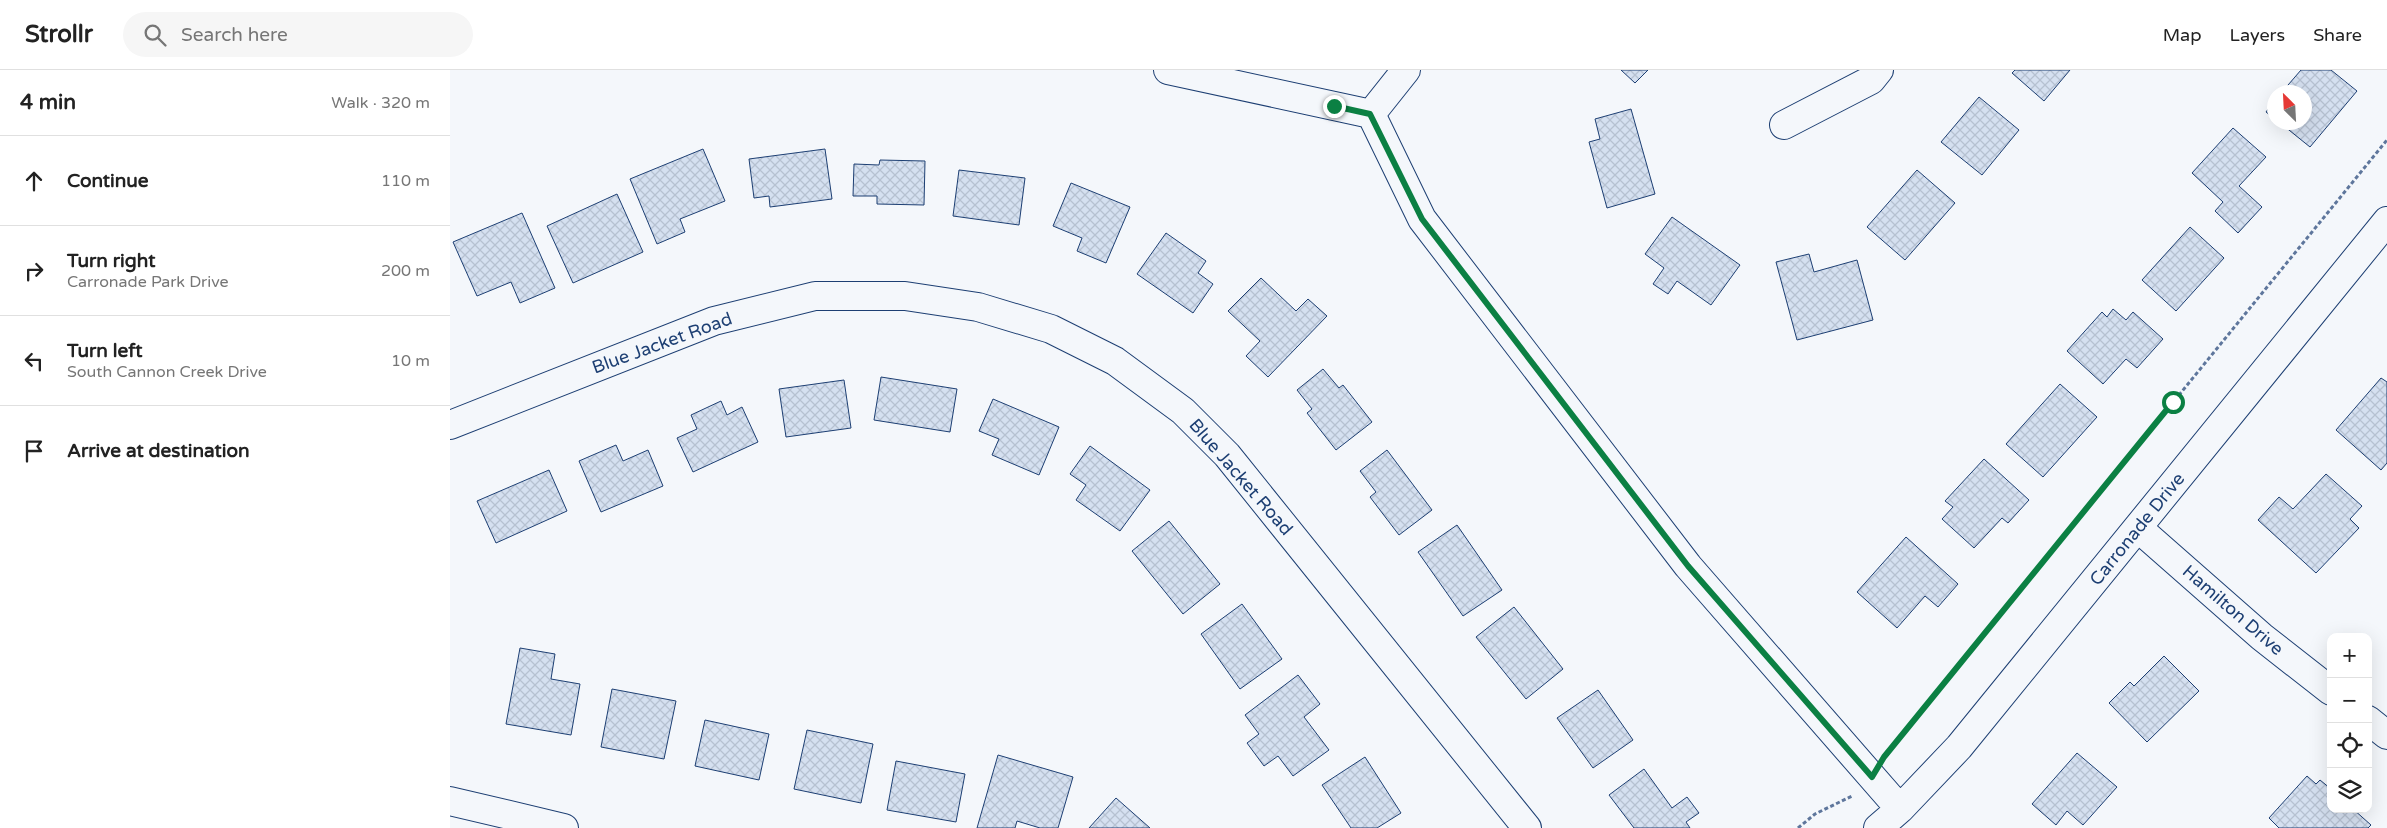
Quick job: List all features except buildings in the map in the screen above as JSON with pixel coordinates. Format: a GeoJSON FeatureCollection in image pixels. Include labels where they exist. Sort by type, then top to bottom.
{"type":"FeatureCollection","features":[{"type":"Feature","properties":{"kind":"street"},"geometry":{"type":"LineString","coordinates":[[1168,70],[1370,114]]}},
{"type":"Feature","properties":{"kind":"street"},"geometry":{"type":"LineString","coordinates":[[1370,114],[1406,70]]}},
{"type":"Feature","properties":{"kind":"street"},"geometry":{"type":"LineString","coordinates":[[1784,125],[1871,80],[1879,70]]}},
{"type":"Feature","properties":{"kind":"street"},"geometry":{"type":"LineString","coordinates":[[1370,114],[1422,219],[1688,566],[1900,809]]}},
{"type":"Feature","properties":{"kind":"street","name":"Carronade Drive"},"geometry":{"type":"LineString","coordinates":[[1878,828],[1900,809],[1959,747],[2387,221]]}},
{"type":"Feature","properties":{"kind":"street","name":"Blue Jacket Road"},"geometry":{"type":"LineString","coordinates":[[450,425],[714,321],[815,296],[905,296],[978,307],[1051,329],[1115,362],[1130,372],[1183,410],[1227,455],[1526,828]]}},
{"type":"Feature","properties":{"kind":"street","name":"Hamilton Drive"},"geometry":{"type":"LineString","coordinates":[[2138,528],[2262,637],[2327,688]]}},
{"type":"Feature","properties":{"kind":"street"},"geometry":{"type":"LineString","coordinates":[[2372,723],[2387,735]]}},
{"type":"Feature","properties":{"kind":"street"},"geometry":{"type":"LineString","coordinates":[[450,801],[564,828]]}},
{"type":"Feature","properties":{"kind":"path"},"geometry":{"type":"LineString","coordinates":[[1798,828],[1815,814],[1864,789],[1896,742],[2387,140]]}},
{"type":"Feature","properties":{"kind":"route"},"geometry":{"type":"LineString","coordinates":[[1334,106],[1370,114],[1422,219],[1688,566],[1872,777],[1884,757],[2173,402]]}}]}
